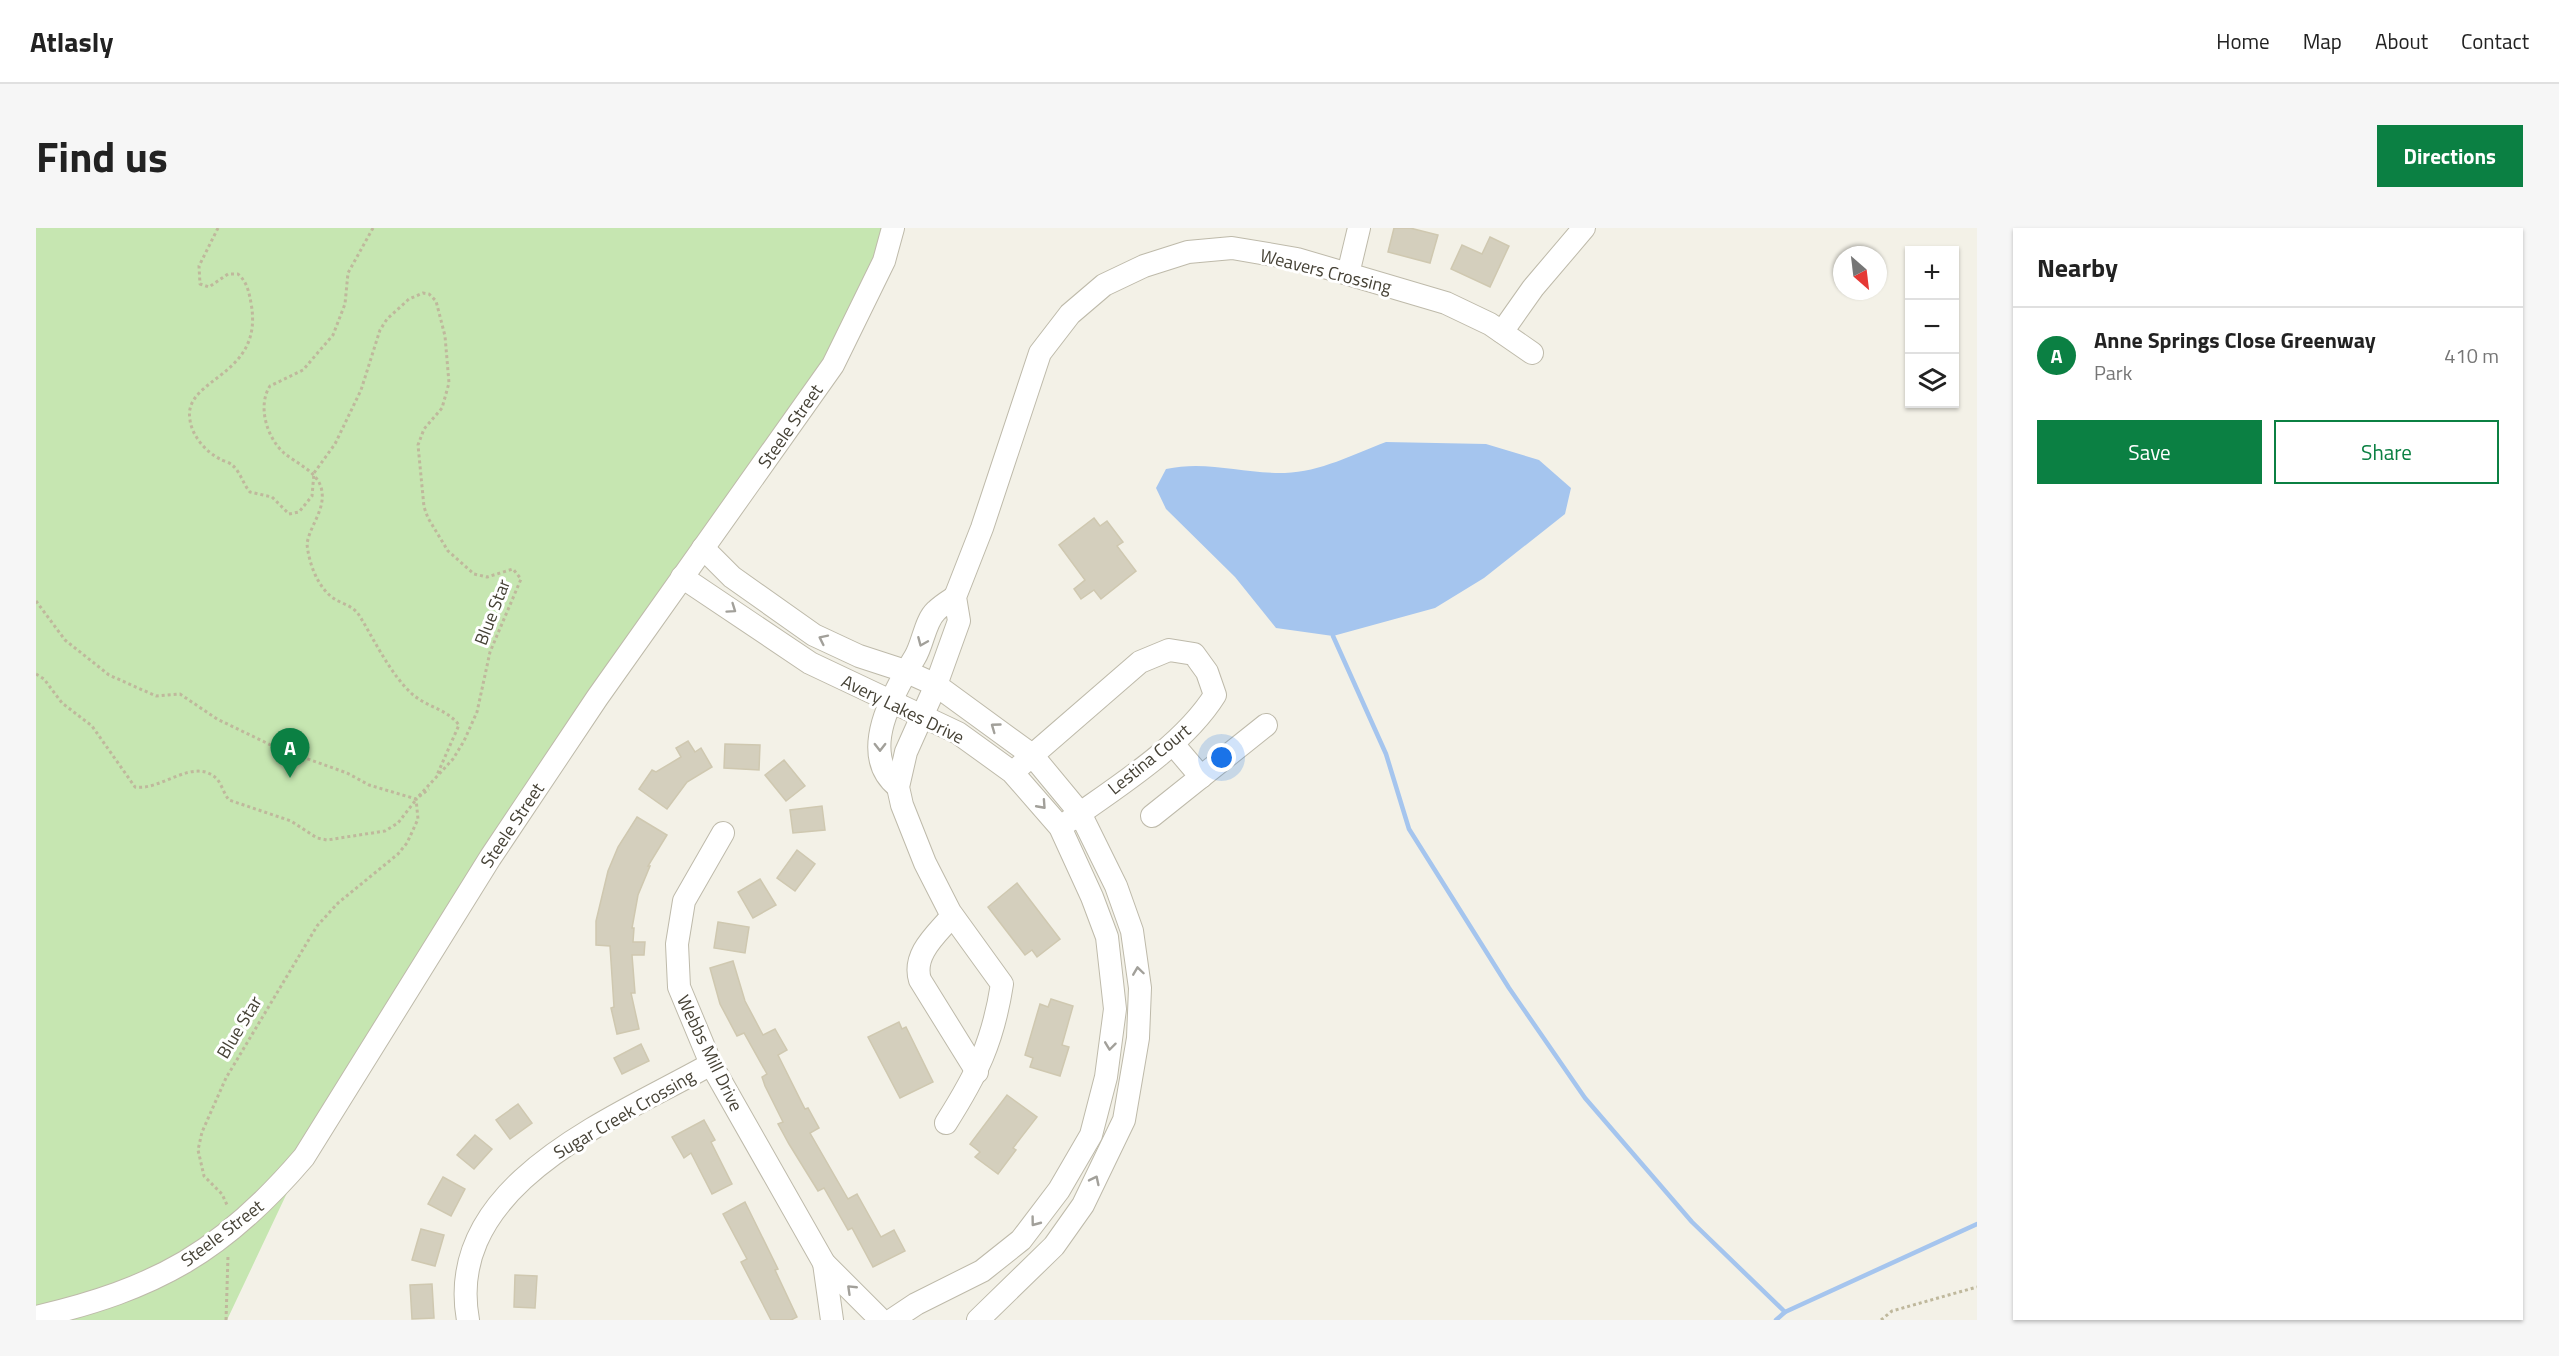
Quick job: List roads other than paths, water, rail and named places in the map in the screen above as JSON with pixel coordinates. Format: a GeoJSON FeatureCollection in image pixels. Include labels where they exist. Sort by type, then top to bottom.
{"type":"FeatureCollection","features":[{"type":"Feature","properties":{"kind":"street","name":"Steele Street"},"geometry":{"type":"LineString","coordinates":[[36,1317],[103,1300],[168,1273],[207,1249],[274,1193],[304,1157],[490,858],[597,698],[833,365],[884,261],[893,228]]}},
{"type":"Feature","properties":{"kind":"street"},"geometry":{"type":"LineString","coordinates":[[1348,274],[1359,228]]}},
{"type":"Feature","properties":{"kind":"street"},"geometry":{"type":"LineString","coordinates":[[1502,332],[1533,288],[1584,228]]}},
{"type":"Feature","properties":{"kind":"street","name":"Weavers Crossing"},"geometry":{"type":"LineString","coordinates":[[955,597],[934,612],[916,655],[905,671],[891,702],[878,741],[885,777],[898,787],[906,752],[936,686],[959,621],[955,597],[982,528],[1040,353],[1070,314],[1104,285],[1144,266],[1188,252],[1232,248],[1297,260],[1446,303],[1502,332],[1532,353]]}},
{"type":"Feature","properties":{"kind":"street","name":"Avery Lakes Drive"},"geometry":{"type":"LineString","coordinates":[[703,549],[732,577],[814,634],[859,656],[905,671],[936,686],[1032,755],[1080,813]]}},
{"type":"Feature","properties":{"kind":"street","name":"Avery Lakes Drive"},"geometry":{"type":"LineString","coordinates":[[682,577],[810,663],[958,733],[1012,772],[1060,827],[1092,897],[1107,937],[1114,1009],[1106,1077],[1091,1135],[1059,1190],[1021,1240],[982,1271],[881,1319]]}},
{"type":"Feature","properties":{"kind":"street","name":"Lestina Court"},"geometry":{"type":"LineString","coordinates":[[1032,755],[1140,662],[1169,650],[1194,654],[1207,672],[1215,695],[1205,711],[1173,744],[1060,827]]}},
{"type":"Feature","properties":{"kind":"street"},"geometry":{"type":"LineString","coordinates":[[1152,816],[1266,725]]}},
{"type":"Feature","properties":{"kind":"street"},"geometry":{"type":"LineString","coordinates":[[1173,744],[1202,777]]}},
{"type":"Feature","properties":{"kind":"street"},"geometry":{"type":"LineString","coordinates":[[1012,772],[1032,755]]}},
{"type":"Feature","properties":{"kind":"street"},"geometry":{"type":"LineString","coordinates":[[898,787],[902,805],[926,863],[952,916],[1002,984],[997,1016],[977,1072],[946,1123]]}},
{"type":"Feature","properties":{"kind":"street"},"geometry":{"type":"LineString","coordinates":[[978,1320],[1054,1246],[1083,1204],[1124,1120],[1138,1038],[1140,988],[1132,931],[1116,886],[1080,813]]}},
{"type":"Feature","properties":{"kind":"street","name":"Webbs Mill Drive"},"geometry":{"type":"LineString","coordinates":[[723,833],[684,902],[677,944],[679,987],[711,1064],[824,1263],[881,1319]]}},
{"type":"Feature","properties":{"kind":"street"},"geometry":{"type":"LineString","coordinates":[[952,916],[921,954],[917,970],[920,980],[977,1072]]}},
{"type":"Feature","properties":{"kind":"street"},"geometry":{"type":"LineString","coordinates":[[1114,1009],[1139,1007]]}},
{"type":"Feature","properties":{"kind":"street","name":"Sugar Creek Crossing"},"geometry":{"type":"LineString","coordinates":[[468,1320],[464,1295],[476,1239],[518,1180],[569,1142],[711,1064]]}},
{"type":"Feature","properties":{"kind":"street","name":"Webbs Mill Drive"},"geometry":{"type":"LineString","coordinates":[[824,1263],[832,1320]]}},
{"type":"Feature","properties":{"kind":"water"},"geometry":{"type":"Polygon","coordinates":[[[1386,442],[1486,444],[1539,460],[1571,488],[1565,514],[1484,578],[1435,608],[1333,636],[1276,628],[1235,577],[1166,509],[1156,488],[1166,469],[1196,466],[1270,473],[1298,472],[1337,462],[1386,442]]]}},
{"type":"Feature","properties":{"kind":"waterway"},"geometry":{"type":"LineString","coordinates":[[1333,636],[1386,754],[1409,829],[1509,988],[1585,1098],[1692,1222],[1785,1312]]}},
{"type":"Feature","properties":{"kind":"waterway"},"geometry":{"type":"LineString","coordinates":[[1776,1320],[1785,1312],[1977,1224]]}},
{"type":"Feature","properties":{"kind":"place","name":"Anne Springs Close Greenway"},"geometry":{"type":"Point","coordinates":[290,778]}}]}
